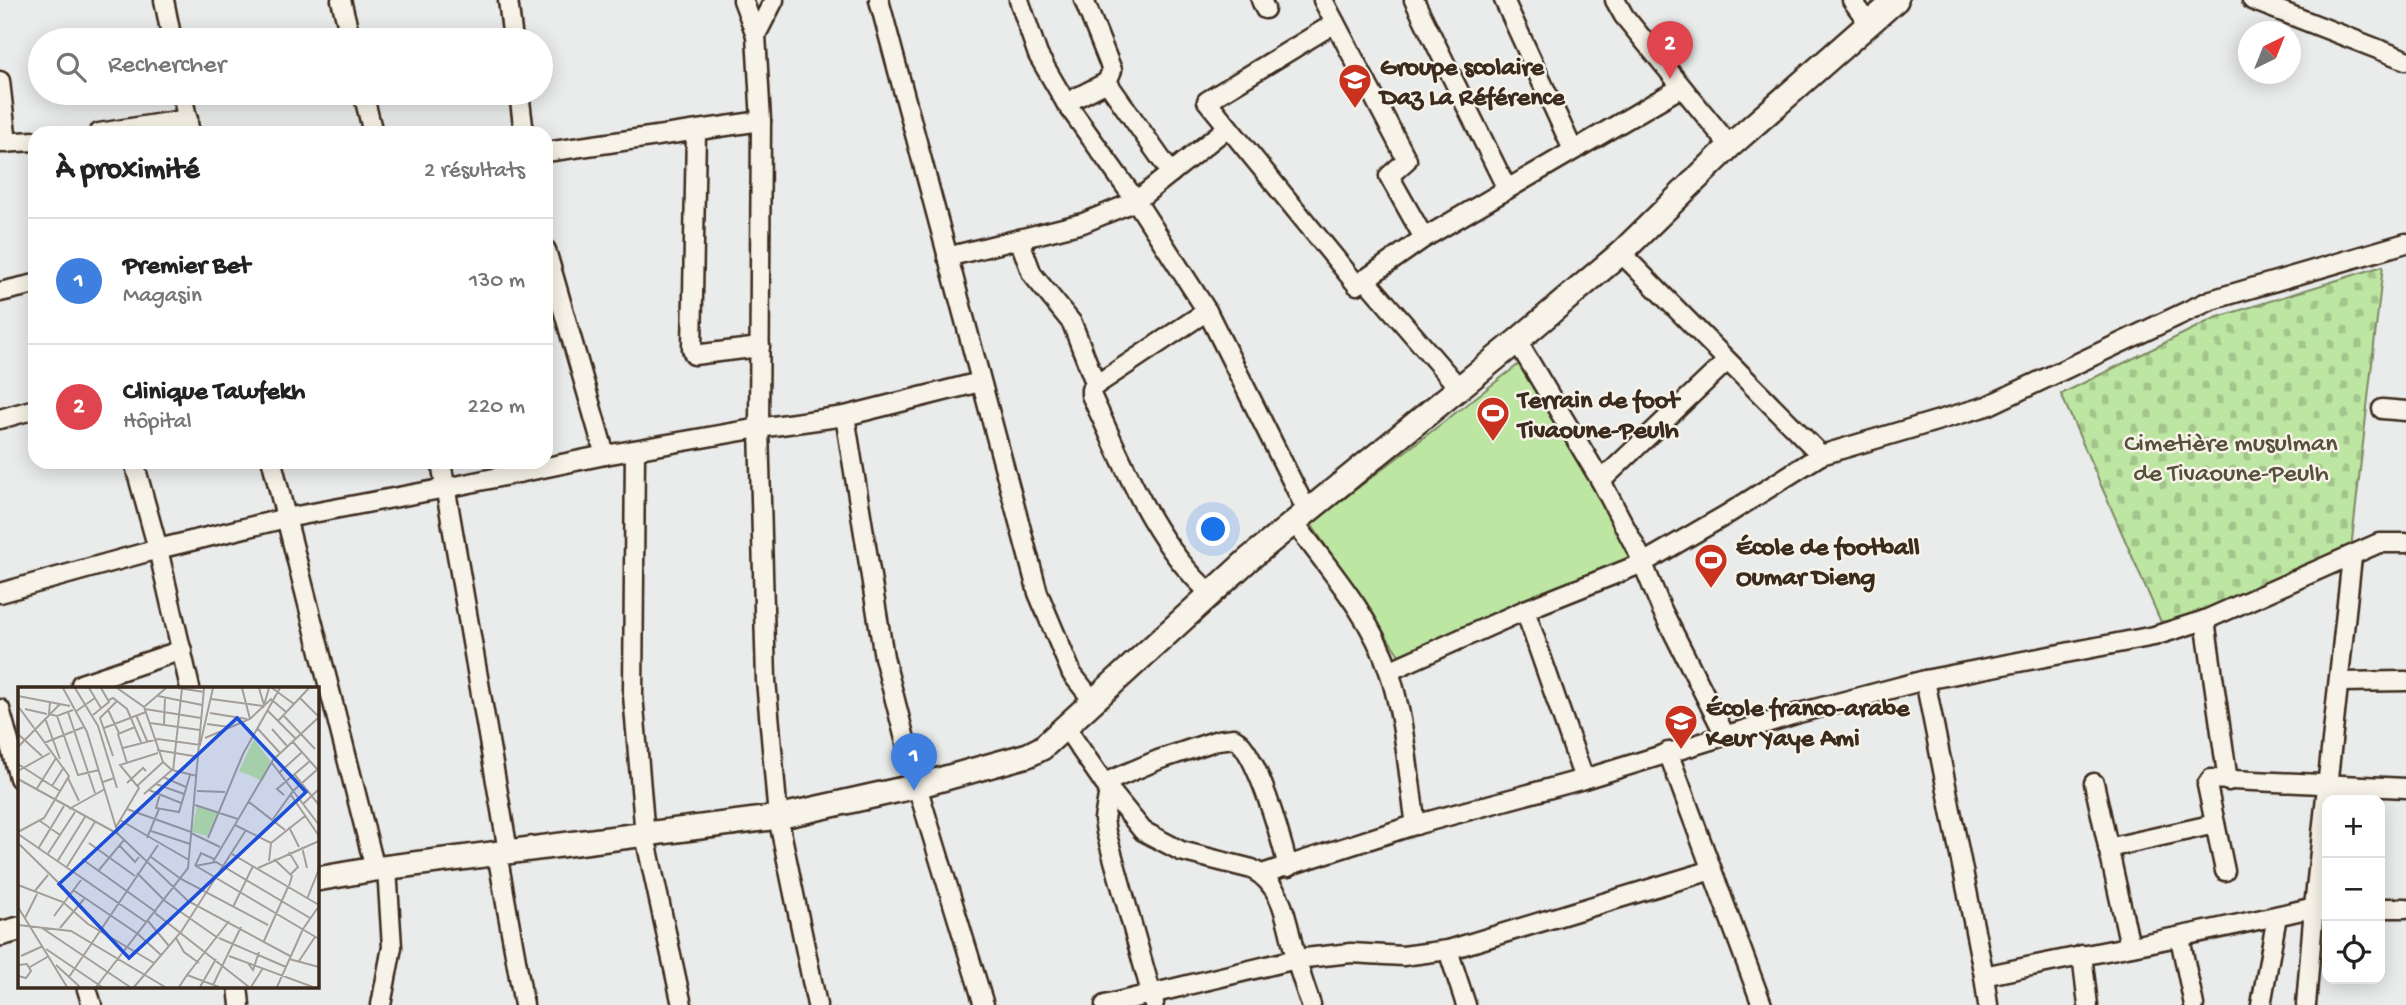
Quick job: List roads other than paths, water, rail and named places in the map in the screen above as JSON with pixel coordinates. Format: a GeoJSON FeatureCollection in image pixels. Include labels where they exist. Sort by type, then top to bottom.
{"type":"FeatureCollection","features":[{"type":"Feature","properties":{"kind":"street"},"geometry":{"type":"LineString","coordinates":[[164,0],[170,28]]}},
{"type":"Feature","properties":{"kind":"street"},"geometry":{"type":"LineString","coordinates":[[341,0],[348,28]]}},
{"type":"Feature","properties":{"kind":"street"},"geometry":{"type":"LineString","coordinates":[[508,0],[512,28]]}},
{"type":"Feature","properties":{"kind":"street"},"geometry":{"type":"LineString","coordinates":[[743,0],[756,35],[761,121],[759,428],[766,680],[778,817],[817,1005]]}},
{"type":"Feature","properties":{"kind":"street"},"geometry":{"type":"LineString","coordinates":[[756,35],[774,0]]}},
{"type":"Feature","properties":{"kind":"street"},"geometry":{"type":"LineString","coordinates":[[879,0],[1038,593],[1072,674],[1094,702]]}},
{"type":"Feature","properties":{"kind":"street"},"geometry":{"type":"LineString","coordinates":[[1019,0],[1038,55],[1066,103],[1136,201],[1207,311],[1301,517],[1376,640],[1389,671],[1397,705],[1416,825]]}},
{"type":"Feature","properties":{"kind":"street"},"geometry":{"type":"LineString","coordinates":[[1066,103],[1107,82],[1112,70],[1084,0]]}},
{"type":"Feature","properties":{"kind":"street"},"geometry":{"type":"LineString","coordinates":[[1323,0],[1407,160],[1390,176],[1424,237]]}},
{"type":"Feature","properties":{"kind":"street"},"geometry":{"type":"LineString","coordinates":[[1414,0],[1507,189]]}},
{"type":"Feature","properties":{"kind":"street"},"geometry":{"type":"LineString","coordinates":[[1504,0],[1573,150]]}},
{"type":"Feature","properties":{"kind":"street"},"geometry":{"type":"LineString","coordinates":[[1615,0],[1624,16],[1680,88],[1730,146]]}},
{"type":"Feature","properties":{"kind":"street"},"geometry":{"type":"LineString","coordinates":[[1852,0],[1870,25]]}},
{"type":"Feature","properties":{"kind":"street"},"geometry":{"type":"LineString","coordinates":[[318,879],[381,868],[778,817],[917,786],[1035,752],[1052,741],[1210,593],[1621,253],[1730,146],[1896,0]]}},
{"type":"Feature","properties":{"kind":"street"},"geometry":{"type":"LineString","coordinates":[[2252,0],[2284,6],[2406,59]]}},
{"type":"Feature","properties":{"kind":"street"},"geometry":{"type":"LineString","coordinates":[[1335,23],[1207,101],[1357,285],[1424,237],[1680,88]]}},
{"type":"Feature","properties":{"kind":"street"},"geometry":{"type":"LineString","coordinates":[[0,81],[3,143],[28,141]]}},
{"type":"Feature","properties":{"kind":"street"},"geometry":{"type":"LineString","coordinates":[[1107,82],[1171,173]]}},
{"type":"Feature","properties":{"kind":"street"},"geometry":{"type":"LineString","coordinates":[[185,105],[189,126]]}},
{"type":"Feature","properties":{"kind":"street"},"geometry":{"type":"LineString","coordinates":[[366,105],[371,126]]}},
{"type":"Feature","properties":{"kind":"street"},"geometry":{"type":"LineString","coordinates":[[520,105],[523,126]]}},
{"type":"Feature","properties":{"kind":"street"},"geometry":{"type":"LineString","coordinates":[[553,151],[761,121]]}},
{"type":"Feature","properties":{"kind":"street"},"geometry":{"type":"LineString","coordinates":[[947,257],[1083,223],[1136,201],[1228,127]]}},
{"type":"Feature","properties":{"kind":"street"},"geometry":{"type":"LineString","coordinates":[[696,132],[692,349],[694,355],[699,355],[760,347]]}},
{"type":"Feature","properties":{"kind":"street"},"geometry":{"type":"LineString","coordinates":[[1019,239],[1032,274],[1072,323],[1097,385]]}},
{"type":"Feature","properties":{"kind":"street"},"geometry":{"type":"LineString","coordinates":[[1389,671],[1525,610],[1643,563],[1821,455],[1987,406],[2211,300],[2406,243]]}},
{"type":"Feature","properties":{"kind":"street"},"geometry":{"type":"LineString","coordinates":[[1621,253],[1821,455]]}},
{"type":"Feature","properties":{"kind":"street"},"geometry":{"type":"LineString","coordinates":[[553,274],[605,454]]}},
{"type":"Feature","properties":{"kind":"street"},"geometry":{"type":"LineString","coordinates":[[1365,279],[1459,388]]}},
{"type":"Feature","properties":{"kind":"street"},"geometry":{"type":"LineString","coordinates":[[0,292],[28,286]]}},
{"type":"Feature","properties":{"kind":"street"},"geometry":{"type":"LineString","coordinates":[[1207,311],[1097,385],[1091,390],[1091,396],[1149,514],[1174,555],[1210,593]]}},
{"type":"Feature","properties":{"kind":"street"},"geometry":{"type":"LineString","coordinates":[[1517,341],[1601,481],[1725,735]]}},
{"type":"Feature","properties":{"kind":"street"},"geometry":{"type":"LineString","coordinates":[[1601,481],[1727,361]]}},
{"type":"Feature","properties":{"kind":"street"},"geometry":{"type":"LineString","coordinates":[[553,465],[759,428],[845,416],[980,382]]}},
{"type":"Feature","properties":{"kind":"street"},"geometry":{"type":"LineString","coordinates":[[2382,409],[2406,411]]}},
{"type":"Feature","properties":{"kind":"street"},"geometry":{"type":"LineString","coordinates":[[0,419],[28,411]]}},
{"type":"Feature","properties":{"kind":"street"},"geometry":{"type":"LineString","coordinates":[[845,416],[884,657],[917,786],[984,1005]]}},
{"type":"Feature","properties":{"kind":"street"},"geometry":{"type":"LineString","coordinates":[[635,450],[633,695],[645,836],[682,1005]]}},
{"type":"Feature","properties":{"kind":"street"},"geometry":{"type":"LineString","coordinates":[[136,469],[158,549],[190,687]]}},
{"type":"Feature","properties":{"kind":"street"},"geometry":{"type":"LineString","coordinates":[[274,469],[381,868],[392,947],[381,1005]]}},
{"type":"Feature","properties":{"kind":"street"},"geometry":{"type":"LineString","coordinates":[[442,469],[524,1005]]}},
{"type":"Feature","properties":{"kind":"street"},"geometry":{"type":"LineString","coordinates":[[0,593],[158,549],[286,518],[535,469]]}},
{"type":"Feature","properties":{"kind":"street"},"geometry":{"type":"LineString","coordinates":[[1262,874],[1416,825],[1925,680],[2154,636],[2205,620],[2379,543],[2406,543]]}},
{"type":"Feature","properties":{"kind":"street"},"geometry":{"type":"LineString","coordinates":[[2306,1005],[2321,907],[2329,785],[2351,557]]}},
{"type":"Feature","properties":{"kind":"street"},"geometry":{"type":"LineString","coordinates":[[1525,610],[1584,779]]}},
{"type":"Feature","properties":{"kind":"street"},"geometry":{"type":"LineString","coordinates":[[2205,620],[2228,781]]}},
{"type":"Feature","properties":{"kind":"street"},"geometry":{"type":"LineString","coordinates":[[81,684],[182,650]]}},
{"type":"Feature","properties":{"kind":"street"},"geometry":{"type":"LineString","coordinates":[[1925,680],[1984,976],[1987,1005]]}},
{"type":"Feature","properties":{"kind":"street"},"geometry":{"type":"LineString","coordinates":[[2339,682],[2406,681]]}},
{"type":"Feature","properties":{"kind":"street"},"geometry":{"type":"LineString","coordinates":[[0,709],[18,774]]}},
{"type":"Feature","properties":{"kind":"street"},"geometry":{"type":"LineString","coordinates":[[1066,728],[1106,786],[1143,831],[1181,851],[1238,864],[1262,874],[1279,896],[1311,1005]]}},
{"type":"Feature","properties":{"kind":"street"},"geometry":{"type":"LineString","coordinates":[[1106,786],[1158,760],[1218,740],[1234,738],[1244,746],[1269,801],[1288,867]]}},
{"type":"Feature","properties":{"kind":"street"},"geometry":{"type":"LineString","coordinates":[[1668,752],[1762,1005]]}},
{"type":"Feature","properties":{"kind":"street"},"geometry":{"type":"LineString","coordinates":[[2225,872],[2207,785],[2211,779],[2406,788]]}},
{"type":"Feature","properties":{"kind":"street"},"geometry":{"type":"LineString","coordinates":[[2094,783],[2130,946]]}},
{"type":"Feature","properties":{"kind":"street"},"geometry":{"type":"LineString","coordinates":[[1106,786],[1106,832],[1153,999]]}},
{"type":"Feature","properties":{"kind":"street"},"geometry":{"type":"LineString","coordinates":[[2108,848],[2215,824]]}},
{"type":"Feature","properties":{"kind":"street"},"geometry":{"type":"LineString","coordinates":[[1105,1005],[1153,999],[1296,959],[1351,953],[1404,956],[1448,950],[1712,870]]}},
{"type":"Feature","properties":{"kind":"street"},"geometry":{"type":"LineString","coordinates":[[1984,976],[2321,907]]}},
{"type":"Feature","properties":{"kind":"street"},"geometry":{"type":"LineString","coordinates":[[2385,908],[2406,908]]}},
{"type":"Feature","properties":{"kind":"street"},"geometry":{"type":"LineString","coordinates":[[2261,1005],[2277,916]]}},
{"type":"Feature","properties":{"kind":"street"},"geometry":{"type":"LineString","coordinates":[[0,934],[18,929]]}},
{"type":"Feature","properties":{"kind":"street"},"geometry":{"type":"LineString","coordinates":[[2180,938],[2194,1005]]}},
{"type":"Feature","properties":{"kind":"street"},"geometry":{"type":"LineString","coordinates":[[1448,950],[1466,1005]]}},
{"type":"Feature","properties":{"kind":"street"},"geometry":{"type":"LineString","coordinates":[[2082,955],[2088,1005]]}},
{"type":"Feature","properties":{"kind":"street"},"geometry":{"type":"LineString","coordinates":[[87,988],[92,1005]]}},
{"type":"Feature","properties":{"kind":"place","name":"Clinique Tawfekh"},"geometry":{"type":"Point","coordinates":[1670,79]}},
{"type":"Feature","properties":{"kind":"place","name":"Groupe scolaire Daz La Référence"},"geometry":{"type":"Point","coordinates":[1355,110]}},
{"type":"Feature","properties":{"kind":"place","name":"Terrain de foot Tivaoune-Peulh"},"geometry":{"type":"Point","coordinates":[1493,443]}},
{"type":"Feature","properties":{"kind":"place","name":"École de football Oumar Dieng"},"geometry":{"type":"Point","coordinates":[1711,590]}},
{"type":"Feature","properties":{"kind":"place","name":"École franco-arabe Keur Yaye Ami"},"geometry":{"type":"Point","coordinates":[1681,751]}},
{"type":"Feature","properties":{"kind":"place","name":"Premier Bet"},"geometry":{"type":"Point","coordinates":[914,791]}},
{"type":"Feature","properties":{"kind":"park label","name":"Cimetière musulman de Tivaoune-Peulh"},"geometry":{"type":"Point","coordinates":[2231,456]}}]}
